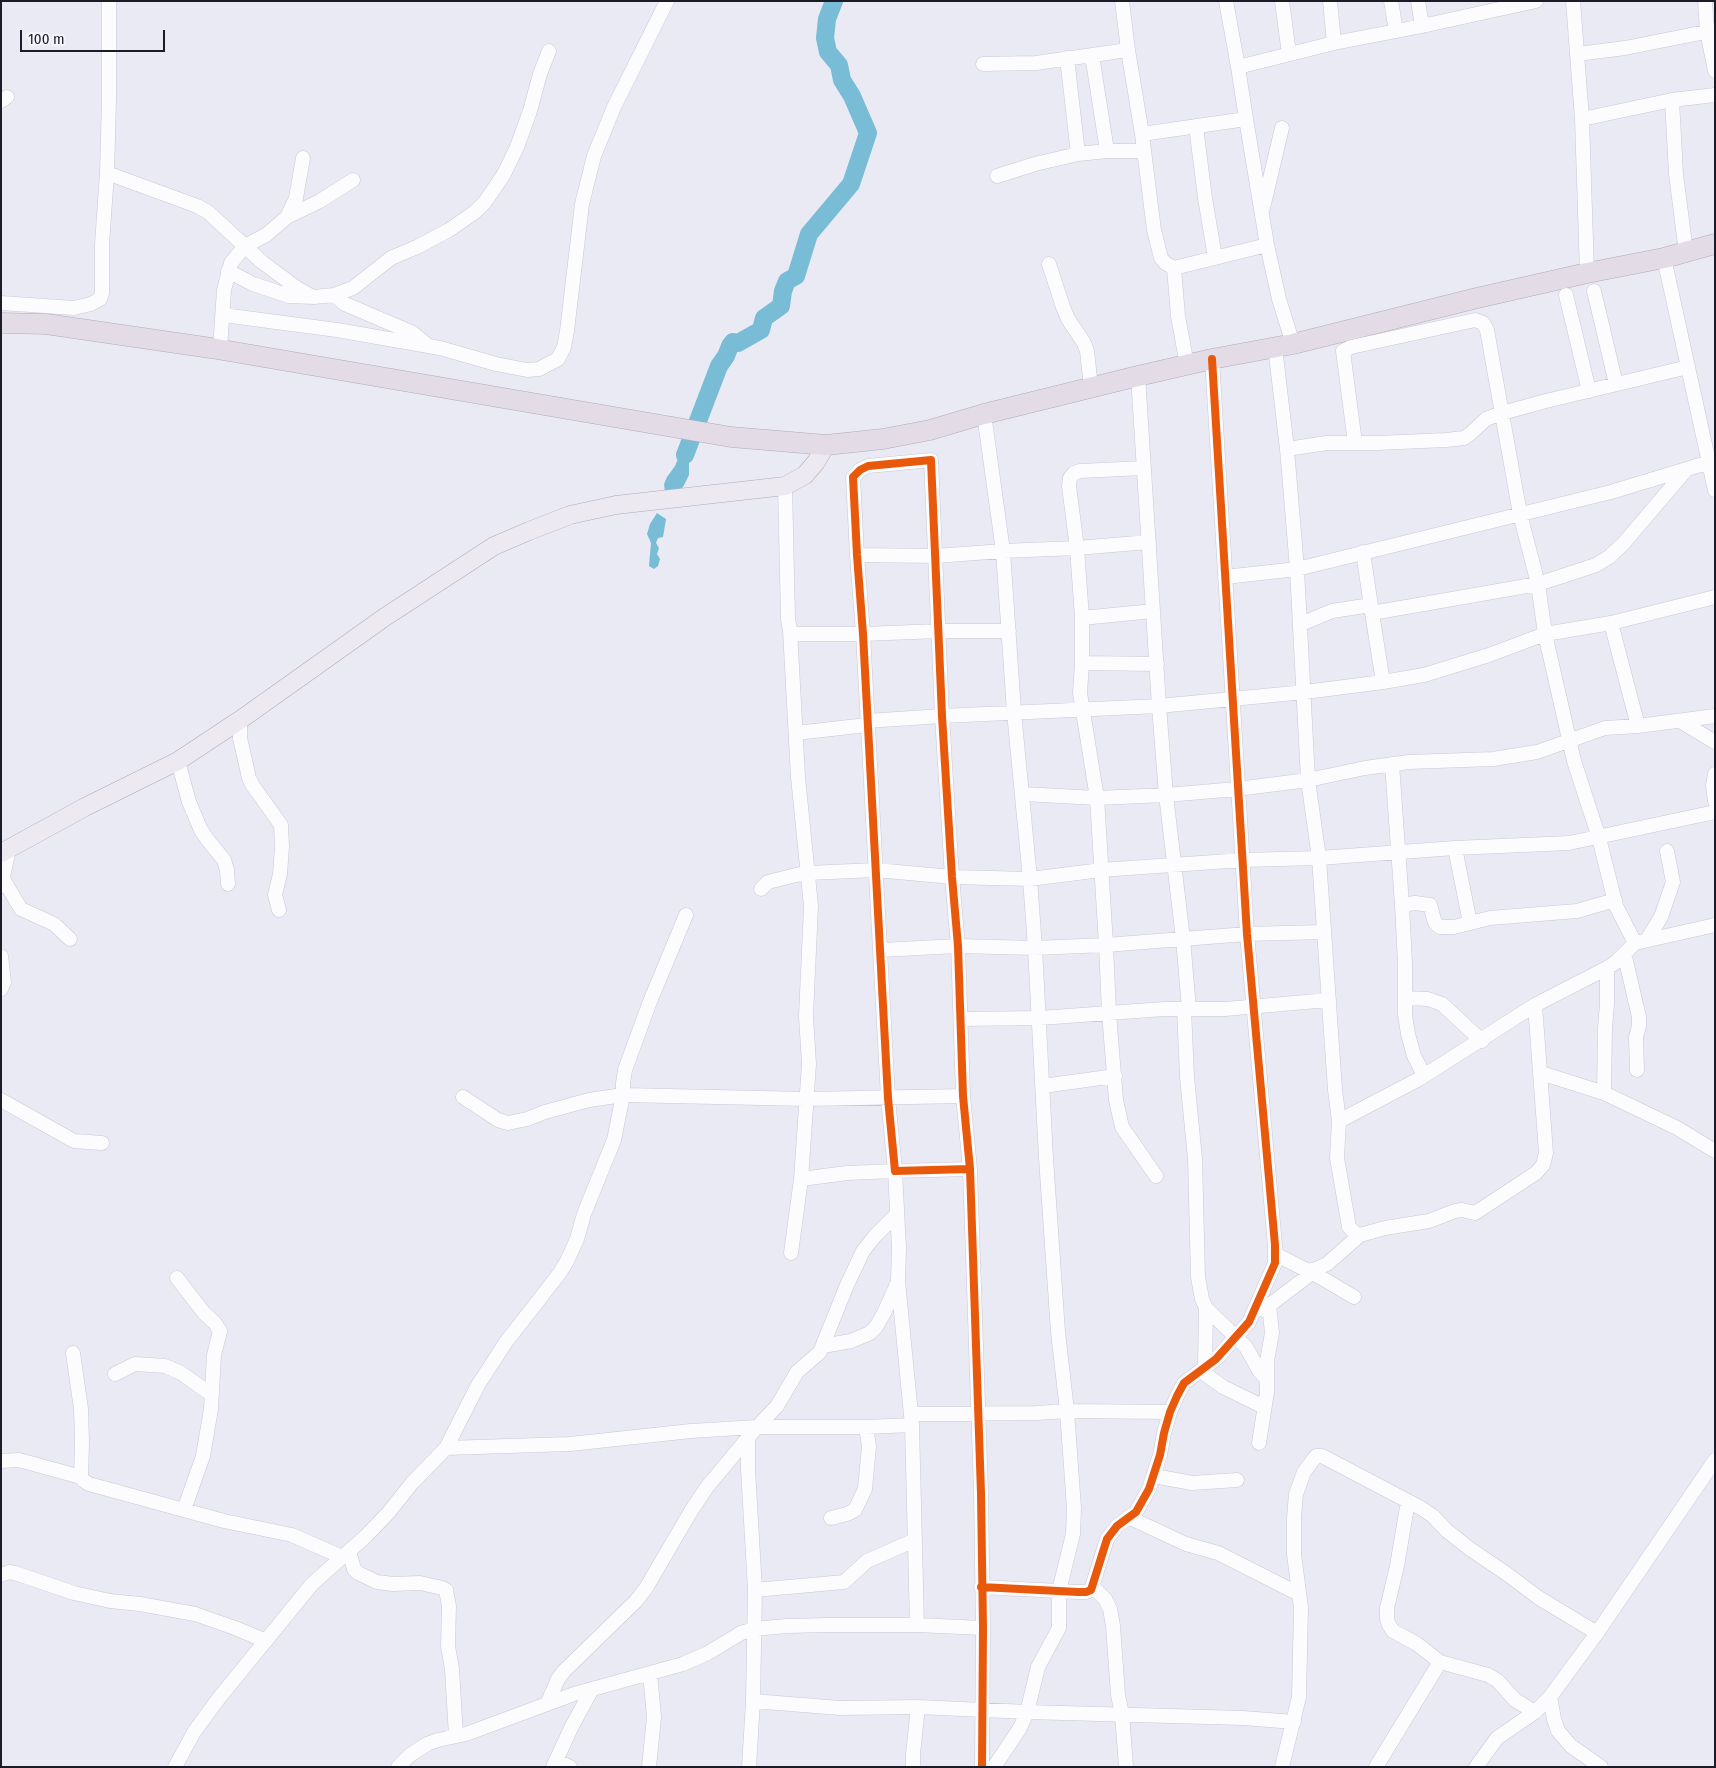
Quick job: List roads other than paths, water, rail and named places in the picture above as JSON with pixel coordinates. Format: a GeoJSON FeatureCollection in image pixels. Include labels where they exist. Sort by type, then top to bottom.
{"type":"FeatureCollection","features":[{"type":"Feature","properties":{"kind":"highway"},"geometry":{"type":"LineString","coordinates":[[1,322],[46,324],[220,349],[731,437],[826,445],[883,439],[930,430],[984,414],[1091,387],[1212,359],[1284,345],[1478,298],[1591,282],[1664,258],[1715,244]]}},
{"type":"Feature","properties":{"kind":"main road"},"geometry":{"type":"LineString","coordinates":[[5,851],[85,807],[178,761],[240,720],[385,617],[494,546],[570,515],[616,505],[785,486],[805,475],[816,462],[826,445]]}},
{"type":"Feature","properties":{"kind":"street"},"geometry":{"type":"LineString","coordinates":[[1,303],[74,308],[91,304],[100,299],[102,293],[102,244],[107,173],[109,1]]}},
{"type":"Feature","properties":{"kind":"street"},"geometry":{"type":"LineString","coordinates":[[223,315],[337,330],[428,346],[527,370],[539,369],[558,359],[564,347],[568,331],[582,204],[594,156],[614,107],[667,1]]}},
{"type":"Feature","properties":{"kind":"street"},"geometry":{"type":"LineString","coordinates":[[1122,1],[1161,258],[1165,263],[1174,268],[1267,244]]}},
{"type":"Feature","properties":{"kind":"street"},"geometry":{"type":"LineString","coordinates":[[1226,1],[1267,244],[1280,299],[1284,345],[1287,449],[1305,692],[1308,780],[1319,858],[1339,1121],[1337,1158],[1340,1185],[1354,1231]]}},
{"type":"Feature","properties":{"kind":"street"},"geometry":{"type":"LineString","coordinates":[[1282,1],[1289,54]]}},
{"type":"Feature","properties":{"kind":"street"},"geometry":{"type":"LineString","coordinates":[[1330,1],[1334,43]]}},
{"type":"Feature","properties":{"kind":"street"},"geometry":{"type":"LineString","coordinates":[[1391,1],[1396,31]]}},
{"type":"Feature","properties":{"kind":"street"},"geometry":{"type":"LineString","coordinates":[[1418,1],[1422,26]]}},
{"type":"Feature","properties":{"kind":"street"},"geometry":{"type":"LineString","coordinates":[[1574,1],[1591,282],[1616,384]]}},
{"type":"Feature","properties":{"kind":"street"},"geometry":{"type":"LineString","coordinates":[[1705,1],[1711,31],[1715,71]]}},
{"type":"Feature","properties":{"kind":"street"},"geometry":{"type":"LineString","coordinates":[[1238,67],[1334,43],[1532,2]]}},
{"type":"Feature","properties":{"kind":"street"},"geometry":{"type":"LineString","coordinates":[[1578,54],[1625,48],[1711,31]]}},
{"type":"Feature","properties":{"kind":"street"},"geometry":{"type":"LineString","coordinates":[[983,64],[1036,63],[1128,50]]}},
{"type":"Feature","properties":{"kind":"street"},"geometry":{"type":"LineString","coordinates":[[230,267],[252,284],[289,296],[314,297],[334,295],[353,288],[391,258],[449,230],[475,212],[485,202],[504,174],[517,147],[528,117],[548,51]]}},
{"type":"Feature","properties":{"kind":"street"},"geometry":{"type":"LineString","coordinates":[[1092,55],[1107,151]]}},
{"type":"Feature","properties":{"kind":"street"},"geometry":{"type":"LineString","coordinates":[[1067,58],[1078,154]]}},
{"type":"Feature","properties":{"kind":"street"},"geometry":{"type":"LineString","coordinates":[[1582,119],[1672,100],[1715,94]]}},
{"type":"Feature","properties":{"kind":"street"},"geometry":{"type":"LineString","coordinates":[[1672,100],[1677,182],[1686,252]]}},
{"type":"Feature","properties":{"kind":"street"},"geometry":{"type":"LineString","coordinates":[[1142,134],[1246,120]]}},
{"type":"Feature","properties":{"kind":"street"},"geometry":{"type":"LineString","coordinates":[[1196,126],[1205,198],[1216,257]]}},
{"type":"Feature","properties":{"kind":"street"},"geometry":{"type":"LineString","coordinates":[[1262,213],[1282,128]]}},
{"type":"Feature","properties":{"kind":"street"},"geometry":{"type":"LineString","coordinates":[[997,176],[1035,164],[1078,154],[1107,151],[1144,151]]}},
{"type":"Feature","properties":{"kind":"street"},"geometry":{"type":"LineString","coordinates":[[287,218],[298,190],[303,158]]}},
{"type":"Feature","properties":{"kind":"street"},"geometry":{"type":"LineString","coordinates":[[107,173],[197,206],[208,212],[276,273],[314,297]]}},
{"type":"Feature","properties":{"kind":"street"},"geometry":{"type":"LineString","coordinates":[[230,267],[245,246],[266,234],[287,218],[353,180]]}},
{"type":"Feature","properties":{"kind":"street"},"geometry":{"type":"LineString","coordinates":[[220,349],[224,290],[230,267],[226,229]]}},
{"type":"Feature","properties":{"kind":"street"},"geometry":{"type":"LineString","coordinates":[[1664,258],[1715,490]]}},
{"type":"Feature","properties":{"kind":"street"},"geometry":{"type":"LineString","coordinates":[[1049,264],[1068,320],[1084,343],[1087,351],[1091,387]]}},
{"type":"Feature","properties":{"kind":"street"},"geometry":{"type":"LineString","coordinates":[[1174,268],[1178,316],[1187,365]]}},
{"type":"Feature","properties":{"kind":"street"},"geometry":{"type":"LineString","coordinates":[[334,295],[345,304],[413,333],[428,346]]}},
{"type":"Feature","properties":{"kind":"street"},"geometry":{"type":"LineString","coordinates":[[1566,295],[1589,391]]}},
{"type":"Feature","properties":{"kind":"street"},"geometry":{"type":"LineString","coordinates":[[1354,443],[1343,351],[1351,347],[1475,320],[1483,323],[1487,330],[1520,514],[1538,584],[1546,634],[1574,761],[1615,900],[1641,940]]}},
{"type":"Feature","properties":{"kind":"street"},"geometry":{"type":"LineString","coordinates":[[1212,359],[1244,860],[1247,934],[1275,1254],[1272,1272],[1249,1322]]}},
{"type":"Feature","properties":{"kind":"street"},"geometry":{"type":"LineString","coordinates":[[1287,449],[1327,443],[1464,438],[1486,419],[1502,413],[1688,367]]}},
{"type":"Feature","properties":{"kind":"street"},"geometry":{"type":"LineString","coordinates":[[1138,376],[1166,795],[1183,939],[1187,1009],[1187,1077],[1194,1159],[1198,1277],[1202,1299],[1206,1308],[1250,1352],[1260,1372],[1267,1379]]}},
{"type":"Feature","properties":{"kind":"street"},"geometry":{"type":"LineString","coordinates":[[984,414],[1003,550],[1014,712],[1030,879],[1040,1018],[1046,1158],[1058,1332],[1067,1411],[1074,1508],[1073,1534],[1059,1591],[1059,1628],[1038,1667],[1027,1712],[1020,1728],[994,1767]]}},
{"type":"Feature","properties":{"kind":"street"},"geometry":{"type":"LineString","coordinates":[[917,1625],[911,1419],[898,1281],[899,1248],[895,1171],[888,1098],[853,477],[860,470],[868,466],[931,460],[942,716],[958,946],[963,1096],[970,1169],[979,1414],[983,1628],[982,1767]]}},
{"type":"Feature","properties":{"kind":"street"},"geometry":{"type":"LineString","coordinates":[[1225,576],[1297,569],[1611,492],[1710,462]]}},
{"type":"Feature","properties":{"kind":"street"},"geometry":{"type":"LineString","coordinates":[[1144,468],[1074,473],[1070,478],[1069,486],[1077,548],[1082,618],[1080,693],[1097,798],[1109,1013],[1116,1100],[1122,1127],[1156,1176]]}},
{"type":"Feature","properties":{"kind":"street"},"geometry":{"type":"LineString","coordinates":[[1300,624],[1332,611],[1371,609],[1538,584],[1596,566],[1609,557],[1642,524],[1686,470]]}},
{"type":"Feature","properties":{"kind":"street"},"geometry":{"type":"LineString","coordinates":[[785,486],[787,589],[796,733],[811,906],[806,1016],[809,1064],[807,1099],[791,1253]]}},
{"type":"Feature","properties":{"kind":"street"},"geometry":{"type":"LineString","coordinates":[[857,555],[935,556],[1003,550],[1077,548],[1149,542]]}},
{"type":"Feature","properties":{"kind":"street"},"geometry":{"type":"LineString","coordinates":[[1363,552],[1383,682]]}},
{"type":"Feature","properties":{"kind":"street"},"geometry":{"type":"LineString","coordinates":[[796,733],[867,723],[942,716],[1083,708],[1159,706],[1305,692],[1383,682],[1424,674],[1488,655],[1546,634],[1611,622],[1715,597]]}},
{"type":"Feature","properties":{"kind":"street"},"geometry":{"type":"LineString","coordinates":[[1082,618],[1153,611]]}},
{"type":"Feature","properties":{"kind":"street"},"geometry":{"type":"LineString","coordinates":[[1611,622],[1638,726]]}},
{"type":"Feature","properties":{"kind":"street"},"geometry":{"type":"LineString","coordinates":[[790,630],[795,634],[1009,631]]}},
{"type":"Feature","properties":{"kind":"street"},"geometry":{"type":"LineString","coordinates":[[1082,663],[1157,664]]}},
{"type":"Feature","properties":{"kind":"street"},"geometry":{"type":"LineString","coordinates":[[1022,794],[1097,798],[1238,789],[1308,780],[1365,768],[1409,762],[1494,759],[1537,752],[1605,728],[1638,726],[1715,716]]}},
{"type":"Feature","properties":{"kind":"street"},"geometry":{"type":"LineString","coordinates":[[240,720],[240,738],[249,778],[281,825],[280,874],[275,895],[279,910]]}},
{"type":"Feature","properties":{"kind":"street"},"geometry":{"type":"LineString","coordinates":[[1680,721],[1708,732],[1715,742]]}},
{"type":"Feature","properties":{"kind":"street"},"geometry":{"type":"LineString","coordinates":[[178,761],[189,802],[201,830],[224,860],[228,884]]}},
{"type":"Feature","properties":{"kind":"street"},"geometry":{"type":"LineString","coordinates":[[1392,764],[1402,905],[1404,1015],[1414,1056],[1424,1075]]}},
{"type":"Feature","properties":{"kind":"street"},"geometry":{"type":"LineString","coordinates":[[761,889],[768,882],[796,875],[876,870],[952,878],[1030,879],[1101,870],[1244,860],[1319,858],[1455,848],[1569,843],[1598,838],[1715,809],[1713,786],[1715,774]]}},
{"type":"Feature","properties":{"kind":"street"},"geometry":{"type":"LineString","coordinates":[[1455,848],[1470,923]]}},
{"type":"Feature","properties":{"kind":"street"},"geometry":{"type":"LineString","coordinates":[[5,851],[2,883],[21,909],[54,924],[70,939]]}},
{"type":"Feature","properties":{"kind":"street"},"geometry":{"type":"LineString","coordinates":[[1339,1121],[1482,1041],[1535,1005],[1616,962],[1641,940],[1661,917],[1673,882],[1667,851]]}},
{"type":"Feature","properties":{"kind":"street"},"geometry":{"type":"LineString","coordinates":[[1402,905],[1415,903],[1430,904],[1435,923],[1440,927],[1490,918],[1577,912],[1615,900]]}},
{"type":"Feature","properties":{"kind":"street"},"geometry":{"type":"LineString","coordinates":[[175,1767],[194,1732],[214,1705],[312,1584],[389,1512],[412,1483],[446,1448],[482,1378],[506,1342],[559,1274],[572,1251],[614,1140],[624,1095],[625,1070],[649,1004],[686,915]]}},
{"type":"Feature","properties":{"kind":"street"},"geometry":{"type":"LineString","coordinates":[[1641,940],[1715,925]]}},
{"type":"Feature","properties":{"kind":"street"},"geometry":{"type":"LineString","coordinates":[[880,950],[958,946],[1035,948],[1106,945],[1247,934],[1324,932]]}},
{"type":"Feature","properties":{"kind":"street"},"geometry":{"type":"LineString","coordinates":[[1623,955],[1639,1017],[1636,1042],[1637,1070]]}},
{"type":"Feature","properties":{"kind":"street"},"geometry":{"type":"LineString","coordinates":[[1,956],[4,982],[1,989]]}},
{"type":"Feature","properties":{"kind":"street"},"geometry":{"type":"LineString","coordinates":[[1604,1093],[1605,1028],[1608,1004],[1607,968]]}},
{"type":"Feature","properties":{"kind":"street"},"geometry":{"type":"LineString","coordinates":[[1405,998],[1428,999],[1442,1004],[1482,1041]]}},
{"type":"Feature","properties":{"kind":"street"},"geometry":{"type":"LineString","coordinates":[[961,1019],[1040,1018],[1164,1008],[1225,1009],[1329,1000]]}},
{"type":"Feature","properties":{"kind":"street"},"geometry":{"type":"LineString","coordinates":[[982,1587],[1086,1592],[1093,1587],[1107,1539],[1117,1526],[1136,1512],[1154,1476],[1170,1412],[1184,1383],[1216,1359],[1249,1322],[1310,1272],[1327,1264],[1339,1252],[1354,1231],[1429,1221],[1455,1211],[1462,1210],[1475,1213],[1536,1173],[1543,1165],[1546,1153],[1535,1005]]}},
{"type":"Feature","properties":{"kind":"street"},"geometry":{"type":"LineString","coordinates":[[1541,1073],[1604,1093],[1678,1128],[1715,1151]]}},
{"type":"Feature","properties":{"kind":"street"},"geometry":{"type":"LineString","coordinates":[[1043,1086],[1115,1076]]}},
{"type":"Feature","properties":{"kind":"street"},"geometry":{"type":"LineString","coordinates":[[463,1097],[498,1120],[508,1122],[527,1119],[589,1100],[624,1095],[807,1099],[963,1096]]}},
{"type":"Feature","properties":{"kind":"street"},"geometry":{"type":"LineString","coordinates":[[1,1100],[74,1141],[102,1143]]}},
{"type":"Feature","properties":{"kind":"street"},"geometry":{"type":"LineString","coordinates":[[800,1179],[847,1172],[970,1169]]}},
{"type":"Feature","properties":{"kind":"street"},"geometry":{"type":"LineString","coordinates":[[548,1704],[558,1679],[564,1671],[626,1611],[646,1588],[707,1487],[777,1406],[797,1372],[820,1352],[863,1251],[896,1215]]}},
{"type":"Feature","properties":{"kind":"street"},"geometry":{"type":"LineString","coordinates":[[1339,1252],[1334,1270],[1340,1288]]}},
{"type":"Feature","properties":{"kind":"street"},"geometry":{"type":"LineString","coordinates":[[1275,1254],[1354,1297]]}},
{"type":"Feature","properties":{"kind":"street"},"geometry":{"type":"LineString","coordinates":[[177,1278],[220,1331],[214,1355],[212,1409],[203,1456],[184,1510]]}},
{"type":"Feature","properties":{"kind":"street"},"geometry":{"type":"LineString","coordinates":[[823,1346],[851,1341],[870,1333],[884,1313],[898,1281]]}},
{"type":"Feature","properties":{"kind":"street"},"geometry":{"type":"LineString","coordinates":[[1259,1442],[1272,1333],[1269,1305]]}},
{"type":"Feature","properties":{"kind":"street"},"geometry":{"type":"LineString","coordinates":[[1203,1370],[1206,1308]]}},
{"type":"Feature","properties":{"kind":"street"},"geometry":{"type":"LineString","coordinates":[[73,1353],[81,1409],[81,1477]]}},
{"type":"Feature","properties":{"kind":"street"},"geometry":{"type":"LineString","coordinates":[[115,1374],[135,1364],[165,1366],[181,1373],[212,1395]]}},
{"type":"Feature","properties":{"kind":"street"},"geometry":{"type":"LineString","coordinates":[[1203,1370],[1223,1387],[1264,1407]]}},
{"type":"Feature","properties":{"kind":"street"},"geometry":{"type":"LineString","coordinates":[[446,1448],[570,1444],[666,1433],[752,1433],[866,1428],[911,1419],[979,1414],[1067,1411],[1170,1412]]}},
{"type":"Feature","properties":{"kind":"street"},"geometry":{"type":"LineString","coordinates":[[831,1518],[855,1510],[863,1495],[869,1446],[866,1428]]}},
{"type":"Feature","properties":{"kind":"street"},"geometry":{"type":"LineString","coordinates":[[749,1767],[753,1701],[755,1590],[748,1469],[752,1433]]}},
{"type":"Feature","properties":{"kind":"street"},"geometry":{"type":"LineString","coordinates":[[1282,1767],[1300,1697],[1301,1608],[1294,1554],[1296,1494],[1304,1472],[1316,1456],[1322,1456],[1433,1516],[1452,1535],[1539,1598],[1597,1633]]}},
{"type":"Feature","properties":{"kind":"street"},"geometry":{"type":"LineString","coordinates":[[1,1461],[19,1460],[81,1477],[89,1484],[184,1510],[264,1530],[292,1534],[345,1554],[358,1573],[377,1582],[393,1584],[420,1583],[446,1590],[449,1606],[448,1646],[452,1669],[456,1736]]}},
{"type":"Feature","properties":{"kind":"street"},"geometry":{"type":"LineString","coordinates":[[1476,1767],[1497,1738],[1535,1712],[1550,1696],[1597,1633],[1715,1460]]}},
{"type":"Feature","properties":{"kind":"street"},"geometry":{"type":"LineString","coordinates":[[1154,1476],[1192,1483],[1237,1480]]}},
{"type":"Feature","properties":{"kind":"street"},"geometry":{"type":"LineString","coordinates":[[1408,1501],[1397,1566],[1388,1602],[1387,1619],[1394,1631],[1417,1644],[1440,1662],[1488,1675],[1498,1681],[1515,1700],[1535,1712]]}},
{"type":"Feature","properties":{"kind":"street"},"geometry":{"type":"LineString","coordinates":[[1128,1517],[1186,1544],[1218,1553],[1299,1594]]}},
{"type":"Feature","properties":{"kind":"street"},"geometry":{"type":"LineString","coordinates":[[755,1590],[844,1582],[867,1561],[914,1540]]}},
{"type":"Feature","properties":{"kind":"street"},"geometry":{"type":"LineString","coordinates":[[1,1575],[9,1572],[15,1573],[74,1594],[195,1614],[266,1641]]}},
{"type":"Feature","properties":{"kind":"street"},"geometry":{"type":"LineString","coordinates":[[1093,1587],[1110,1609],[1126,1767]]}},
{"type":"Feature","properties":{"kind":"street"},"geometry":{"type":"LineString","coordinates":[[398,1767],[410,1755],[427,1744],[466,1734],[591,1690],[683,1664],[708,1653],[741,1634],[754,1630],[787,1626],[917,1625],[983,1628]]}},
{"type":"Feature","properties":{"kind":"street"},"geometry":{"type":"LineString","coordinates":[[1376,1767],[1440,1662]]}},
{"type":"Feature","properties":{"kind":"street"},"geometry":{"type":"LineString","coordinates":[[649,1767],[654,1717],[650,1673]]}},
{"type":"Feature","properties":{"kind":"street"},"geometry":{"type":"LineString","coordinates":[[570,1767],[554,1764],[591,1690]]}},
{"type":"Feature","properties":{"kind":"street"},"geometry":{"type":"LineString","coordinates":[[1550,1696],[1558,1731],[1572,1746],[1601,1767]]}},
{"type":"Feature","properties":{"kind":"street"},"geometry":{"type":"LineString","coordinates":[[753,1701],[840,1708],[918,1707],[1244,1718],[1294,1722]]}},
{"type":"Feature","properties":{"kind":"street"},"geometry":{"type":"LineString","coordinates":[[913,1767],[913,1745],[918,1707]]}},
{"type":"Feature","properties":{"kind":"water"},"geometry":{"type":"Polygon","coordinates":[[[681,452],[689,458],[689,475],[683,487],[677,492],[665,493],[664,484],[681,452]]]}},
{"type":"Feature","properties":{"kind":"water"},"geometry":{"type":"Polygon","coordinates":[[[657,513],[666,519],[663,537],[658,538],[656,543],[659,548],[657,554],[660,559],[658,566],[654,569],[649,566],[651,543],[647,534],[650,524],[657,513]]]}},
{"type":"Feature","properties":{"kind":"waterway"},"geometry":{"type":"LineString","coordinates":[[685,455],[719,366],[730,346],[733,342],[738,343],[761,330],[764,318],[781,306],[783,291],[787,281],[796,276],[809,234],[851,184],[868,133],[852,96],[842,80],[839,65],[828,52],[825,38],[827,19],[834,1]]}}]}
